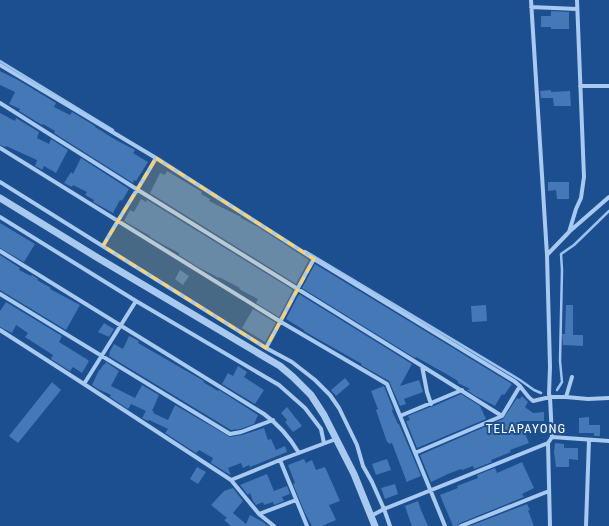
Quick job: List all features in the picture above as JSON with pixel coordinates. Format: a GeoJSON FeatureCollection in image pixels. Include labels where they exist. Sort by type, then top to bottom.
{"type":"FeatureCollection","features":[{"type":"Feature","properties":{"kind":"street"},"geometry":{"type":"LineString","coordinates":[[371,516],[384,509],[548,443],[552,437],[549,394],[550,368],[547,255],[530,0]]}},
{"type":"Feature","properties":{"kind":"street"},"geometry":{"type":"LineString","coordinates":[[569,232],[581,198],[584,177],[577,0]]}},
{"type":"Feature","properties":{"kind":"street"},"geometry":{"type":"LineString","coordinates":[[531,7],[577,9]]}},
{"type":"Feature","properties":{"kind":"street"},"geometry":{"type":"LineString","coordinates":[[0,65],[156,158],[314,259],[514,381],[520,386],[526,396],[533,401],[550,397],[588,399],[609,398]]}},
{"type":"Feature","properties":{"kind":"street"},"geometry":{"type":"LineString","coordinates":[[580,86],[609,86]]}},
{"type":"Feature","properties":{"kind":"street"},"geometry":{"type":"LineString","coordinates":[[0,103],[502,416]]}},
{"type":"Feature","properties":{"kind":"street"},"geometry":{"type":"LineString","coordinates":[[0,148],[281,322],[387,384],[445,526]]}},
{"type":"Feature","properties":{"kind":"street"},"geometry":{"type":"LineString","coordinates":[[103,246],[117,220],[138,190],[156,158]]}},
{"type":"Feature","properties":{"kind":"street"},"geometry":{"type":"LineString","coordinates":[[0,182],[266,348],[292,362],[315,380],[330,395],[350,428],[363,466],[372,482],[390,526]]}},
{"type":"Feature","properties":{"kind":"street"},"geometry":{"type":"LineString","coordinates":[[547,255],[569,232],[609,197]]}},
{"type":"Feature","properties":{"kind":"street"},"geometry":{"type":"LineString","coordinates":[[0,198],[280,366],[293,377],[311,395],[324,415],[354,474],[375,526]]}},
{"type":"Feature","properties":{"kind":"street"},"geometry":{"type":"LineString","coordinates":[[0,217],[136,301],[279,385],[305,408],[321,429],[324,443]]}},
{"type":"Feature","properties":{"kind":"street"},"geometry":{"type":"LineString","coordinates":[[0,251],[273,420],[293,443],[299,453]]}},
{"type":"Feature","properties":{"kind":"street"},"geometry":{"type":"LineString","coordinates":[[266,348],[314,259]]}},
{"type":"Feature","properties":{"kind":"street"},"geometry":{"type":"LineString","coordinates":[[0,294],[230,434],[242,432],[273,420]]}},
{"type":"Feature","properties":{"kind":"street"},"geometry":{"type":"LineString","coordinates":[[84,384],[136,301]]}},
{"type":"Feature","properties":{"kind":"street"},"geometry":{"type":"LineString","coordinates":[[0,330],[231,480],[259,514],[274,526]]}},
{"type":"Feature","properties":{"kind":"street"},"geometry":{"type":"LineString","coordinates":[[422,366],[431,404]]}},
{"type":"Feature","properties":{"kind":"street"},"geometry":{"type":"LineString","coordinates":[[566,397],[572,378]]}},
{"type":"Feature","properties":{"kind":"street"},"geometry":{"type":"LineString","coordinates":[[415,453],[502,416],[520,386]]}},
{"type":"Feature","properties":{"kind":"street"},"geometry":{"type":"LineString","coordinates":[[400,416],[462,390]]}},
{"type":"Feature","properties":{"kind":"street"},"geometry":{"type":"LineString","coordinates":[[552,437],[609,441]]}},
{"type":"Feature","properties":{"kind":"street"},"geometry":{"type":"LineString","coordinates":[[231,480],[336,439]]}},
{"type":"Feature","properties":{"kind":"street"},"geometry":{"type":"LineString","coordinates":[[586,526],[589,440]]}},
{"type":"Feature","properties":{"kind":"street"},"geometry":{"type":"LineString","coordinates":[[548,443],[550,526]]}},
{"type":"Feature","properties":{"kind":"street"},"geometry":{"type":"LineString","coordinates":[[280,460],[307,526]]}},
{"type":"Feature","properties":{"kind":"street"},"geometry":{"type":"LineString","coordinates":[[461,526],[549,491]]}},
{"type":"Feature","properties":{"kind":"street"},"geometry":{"type":"LineString","coordinates":[[259,514],[296,500]]}},
{"type":"Feature","properties":{"kind":"highlighted area"},"geometry":{"type":"Polygon","coordinates":[[[156,158],[314,259],[266,348],[103,246],[156,158]]]}},
{"type":"Feature","properties":{"kind":"building"},"geometry":{"type":"Polygon","coordinates":[[[551,11],[569,12],[569,29],[551,29],[551,27],[541,27],[541,16],[551,16],[551,11]]]}},
{"type":"Feature","properties":{"kind":"building"},"geometry":{"type":"Polygon","coordinates":[[[0,71],[56,103],[54,107],[70,115],[72,112],[116,140],[135,150],[133,153],[148,162],[136,181],[134,180],[133,183],[54,133],[55,131],[43,124],[42,125],[19,111],[20,109],[9,104],[15,92],[0,85],[0,71]]]}},
{"type":"Feature","properties":{"kind":"building"},"geometry":{"type":"Polygon","coordinates":[[[551,90],[551,92],[570,91],[571,106],[554,106],[553,98],[541,98],[540,91],[551,90]]]}},
{"type":"Feature","properties":{"kind":"building"},"geometry":{"type":"Polygon","coordinates":[[[0,113],[15,121],[16,118],[39,132],[37,138],[49,144],[51,139],[68,150],[56,173],[44,166],[42,170],[35,166],[37,160],[6,146],[0,145],[0,113]]]}},
{"type":"Feature","properties":{"kind":"building"},"geometry":{"type":"Polygon","coordinates":[[[81,158],[129,189],[122,201],[120,200],[113,213],[93,202],[94,200],[85,195],[87,192],[73,185],[72,187],[64,183],[71,172],[73,174],[81,158]]]}},
{"type":"Feature","properties":{"kind":"building"},"geometry":{"type":"Polygon","coordinates":[[[167,171],[202,192],[201,194],[210,199],[209,201],[258,227],[309,260],[296,284],[150,193],[160,173],[165,175],[167,171]]]}},
{"type":"Feature","properties":{"kind":"building"},"geometry":{"type":"Polygon","coordinates":[[[548,182],[569,182],[569,199],[557,199],[556,190],[548,191],[548,182]]]}},
{"type":"Feature","properties":{"kind":"building"},"geometry":{"type":"Polygon","coordinates":[[[141,199],[146,202],[147,200],[293,290],[279,317],[256,303],[258,299],[239,289],[240,288],[198,267],[179,255],[179,253],[124,221],[130,210],[134,212],[141,199]]]}},
{"type":"Feature","properties":{"kind":"building"},"geometry":{"type":"Polygon","coordinates":[[[0,223],[35,244],[24,262],[0,248],[0,223]]]}},
{"type":"Feature","properties":{"kind":"building"},"geometry":{"type":"Polygon","coordinates":[[[0,255],[20,268],[19,270],[31,276],[32,275],[38,279],[37,280],[51,288],[50,289],[80,305],[66,330],[0,290],[0,255]]]}},
{"type":"Feature","properties":{"kind":"building"},"geometry":{"type":"Polygon","coordinates":[[[315,264],[512,384],[504,395],[502,394],[495,406],[474,395],[467,390],[470,389],[458,383],[458,381],[416,357],[415,358],[302,288],[315,264]]]}},
{"type":"Feature","properties":{"kind":"building"},"geometry":{"type":"Polygon","coordinates":[[[180,270],[189,276],[183,285],[175,279],[180,270]]]}},
{"type":"Feature","properties":{"kind":"building"},"geometry":{"type":"Polygon","coordinates":[[[299,294],[412,364],[400,386],[419,380],[423,392],[404,399],[406,404],[400,406],[389,381],[286,319],[299,294]]]}},
{"type":"Feature","properties":{"kind":"building"},"geometry":{"type":"Polygon","coordinates":[[[6,302],[62,336],[59,342],[89,361],[82,373],[73,367],[70,371],[51,359],[53,355],[25,337],[28,333],[16,325],[12,333],[0,327],[0,311],[6,302]]]}},
{"type":"Feature","properties":{"kind":"building"},"geometry":{"type":"Polygon","coordinates":[[[486,305],[487,321],[472,322],[471,306],[486,305]]]}},
{"type":"Feature","properties":{"kind":"building"},"geometry":{"type":"Polygon","coordinates":[[[566,305],[573,305],[573,335],[583,335],[583,346],[563,345],[562,334],[565,334],[566,305]]]}},
{"type":"Feature","properties":{"kind":"building"},"geometry":{"type":"Polygon","coordinates":[[[253,309],[276,323],[265,342],[242,328],[253,309]]]}},
{"type":"Feature","properties":{"kind":"building"},"geometry":{"type":"Polygon","coordinates":[[[104,323],[114,329],[109,337],[98,332],[104,323]]]}},
{"type":"Feature","properties":{"kind":"building"},"geometry":{"type":"Polygon","coordinates":[[[129,336],[139,341],[138,343],[204,381],[203,382],[218,391],[219,390],[258,415],[254,424],[240,429],[231,430],[109,356],[114,344],[123,349],[129,336]]]}},
{"type":"Feature","properties":{"kind":"building"},"geometry":{"type":"Polygon","coordinates":[[[106,362],[119,371],[111,386],[135,398],[142,385],[159,395],[152,411],[154,411],[153,413],[168,420],[175,405],[230,437],[264,428],[268,440],[271,439],[276,450],[285,446],[287,452],[250,467],[249,465],[243,468],[241,463],[228,468],[231,475],[211,463],[213,458],[199,450],[196,453],[165,433],[168,429],[142,418],[146,411],[131,404],[128,409],[110,397],[111,395],[92,385],[99,370],[106,362]]]}},
{"type":"Feature","properties":{"kind":"building"},"geometry":{"type":"Polygon","coordinates":[[[238,366],[247,372],[244,377],[264,390],[255,404],[222,384],[228,373],[233,376],[238,366]]]}},
{"type":"Feature","properties":{"kind":"building"},"geometry":{"type":"Polygon","coordinates":[[[345,378],[350,384],[336,396],[331,390],[345,378]]]}},
{"type":"Feature","properties":{"kind":"building"},"geometry":{"type":"Polygon","coordinates":[[[52,382],[61,390],[18,443],[9,436],[52,382]]]}},
{"type":"Feature","properties":{"kind":"building"},"geometry":{"type":"Polygon","coordinates":[[[384,386],[393,409],[392,411],[421,476],[406,482],[392,443],[389,444],[387,442],[376,410],[378,409],[371,391],[384,386]]]}},
{"type":"Feature","properties":{"kind":"building"},"geometry":{"type":"Polygon","coordinates":[[[461,394],[480,406],[486,419],[417,448],[406,421],[410,420],[408,416],[461,394]]]}},
{"type":"Feature","properties":{"kind":"building"},"geometry":{"type":"Polygon","coordinates":[[[522,396],[528,402],[525,407],[533,413],[544,412],[544,421],[520,421],[529,443],[510,450],[511,452],[491,460],[492,462],[474,469],[473,466],[462,470],[461,469],[431,482],[420,455],[503,419],[517,398],[520,399],[522,396]]]}},
{"type":"Feature","properties":{"kind":"building"},"geometry":{"type":"Polygon","coordinates":[[[287,407],[302,426],[293,432],[285,422],[287,420],[281,413],[287,407]]]}},
{"type":"Feature","properties":{"kind":"building"},"geometry":{"type":"Polygon","coordinates":[[[589,417],[589,425],[600,425],[600,436],[594,436],[594,433],[579,433],[579,418],[589,417]]]}},
{"type":"Feature","properties":{"kind":"building"},"geometry":{"type":"Polygon","coordinates":[[[555,443],[564,444],[564,448],[578,448],[578,460],[569,459],[569,467],[556,467],[554,452],[555,443]]]}},
{"type":"Feature","properties":{"kind":"building"},"geometry":{"type":"Polygon","coordinates":[[[304,459],[306,463],[312,460],[316,470],[325,467],[340,501],[329,505],[336,520],[322,526],[312,526],[293,484],[295,483],[288,465],[304,459]]]}},
{"type":"Feature","properties":{"kind":"building"},"geometry":{"type":"Polygon","coordinates":[[[387,459],[391,470],[376,475],[372,464],[387,459]]]}},
{"type":"Feature","properties":{"kind":"building"},"geometry":{"type":"Polygon","coordinates":[[[522,462],[534,488],[522,494],[524,497],[460,523],[458,526],[453,526],[440,495],[458,488],[457,486],[478,478],[477,475],[495,468],[497,473],[522,462]]]}},
{"type":"Feature","properties":{"kind":"building"},"geometry":{"type":"Polygon","coordinates":[[[197,467],[206,472],[198,484],[190,479],[197,467]]]}},
{"type":"Feature","properties":{"kind":"building"},"geometry":{"type":"Polygon","coordinates":[[[267,474],[274,491],[287,486],[290,494],[282,497],[284,501],[274,505],[273,502],[264,505],[263,502],[256,505],[250,493],[248,495],[240,485],[267,474]]]}},
{"type":"Feature","properties":{"kind":"building"},"geometry":{"type":"Polygon","coordinates":[[[395,484],[398,494],[385,499],[381,488],[395,484]]]}},
{"type":"Feature","properties":{"kind":"building"},"geometry":{"type":"Polygon","coordinates":[[[233,488],[243,501],[233,513],[246,524],[250,515],[268,526],[231,526],[224,520],[227,518],[211,505],[224,491],[233,488]]]}},
{"type":"Feature","properties":{"kind":"building"},"geometry":{"type":"Polygon","coordinates":[[[418,501],[428,526],[412,526],[405,506],[418,501]]]}},
{"type":"Feature","properties":{"kind":"building"},"geometry":{"type":"Polygon","coordinates":[[[527,504],[534,526],[470,526],[527,504]]]}},
{"type":"Feature","properties":{"kind":"waterway"},"geometry":{"type":"LineString","coordinates":[[0,61],[113,130]]}},
{"type":"Feature","properties":{"kind":"waterway"},"geometry":{"type":"LineString","coordinates":[[557,390],[562,382],[560,361],[561,254],[574,245],[609,211]]}},
{"type":"Feature","properties":{"kind":"waterway"},"geometry":{"type":"LineString","coordinates":[[305,251],[541,393]]}},
{"type":"Feature","properties":{"kind":"district","name":"TELAPAYONG"},"geometry":{"type":"Point","coordinates":[526,428]}}]}
